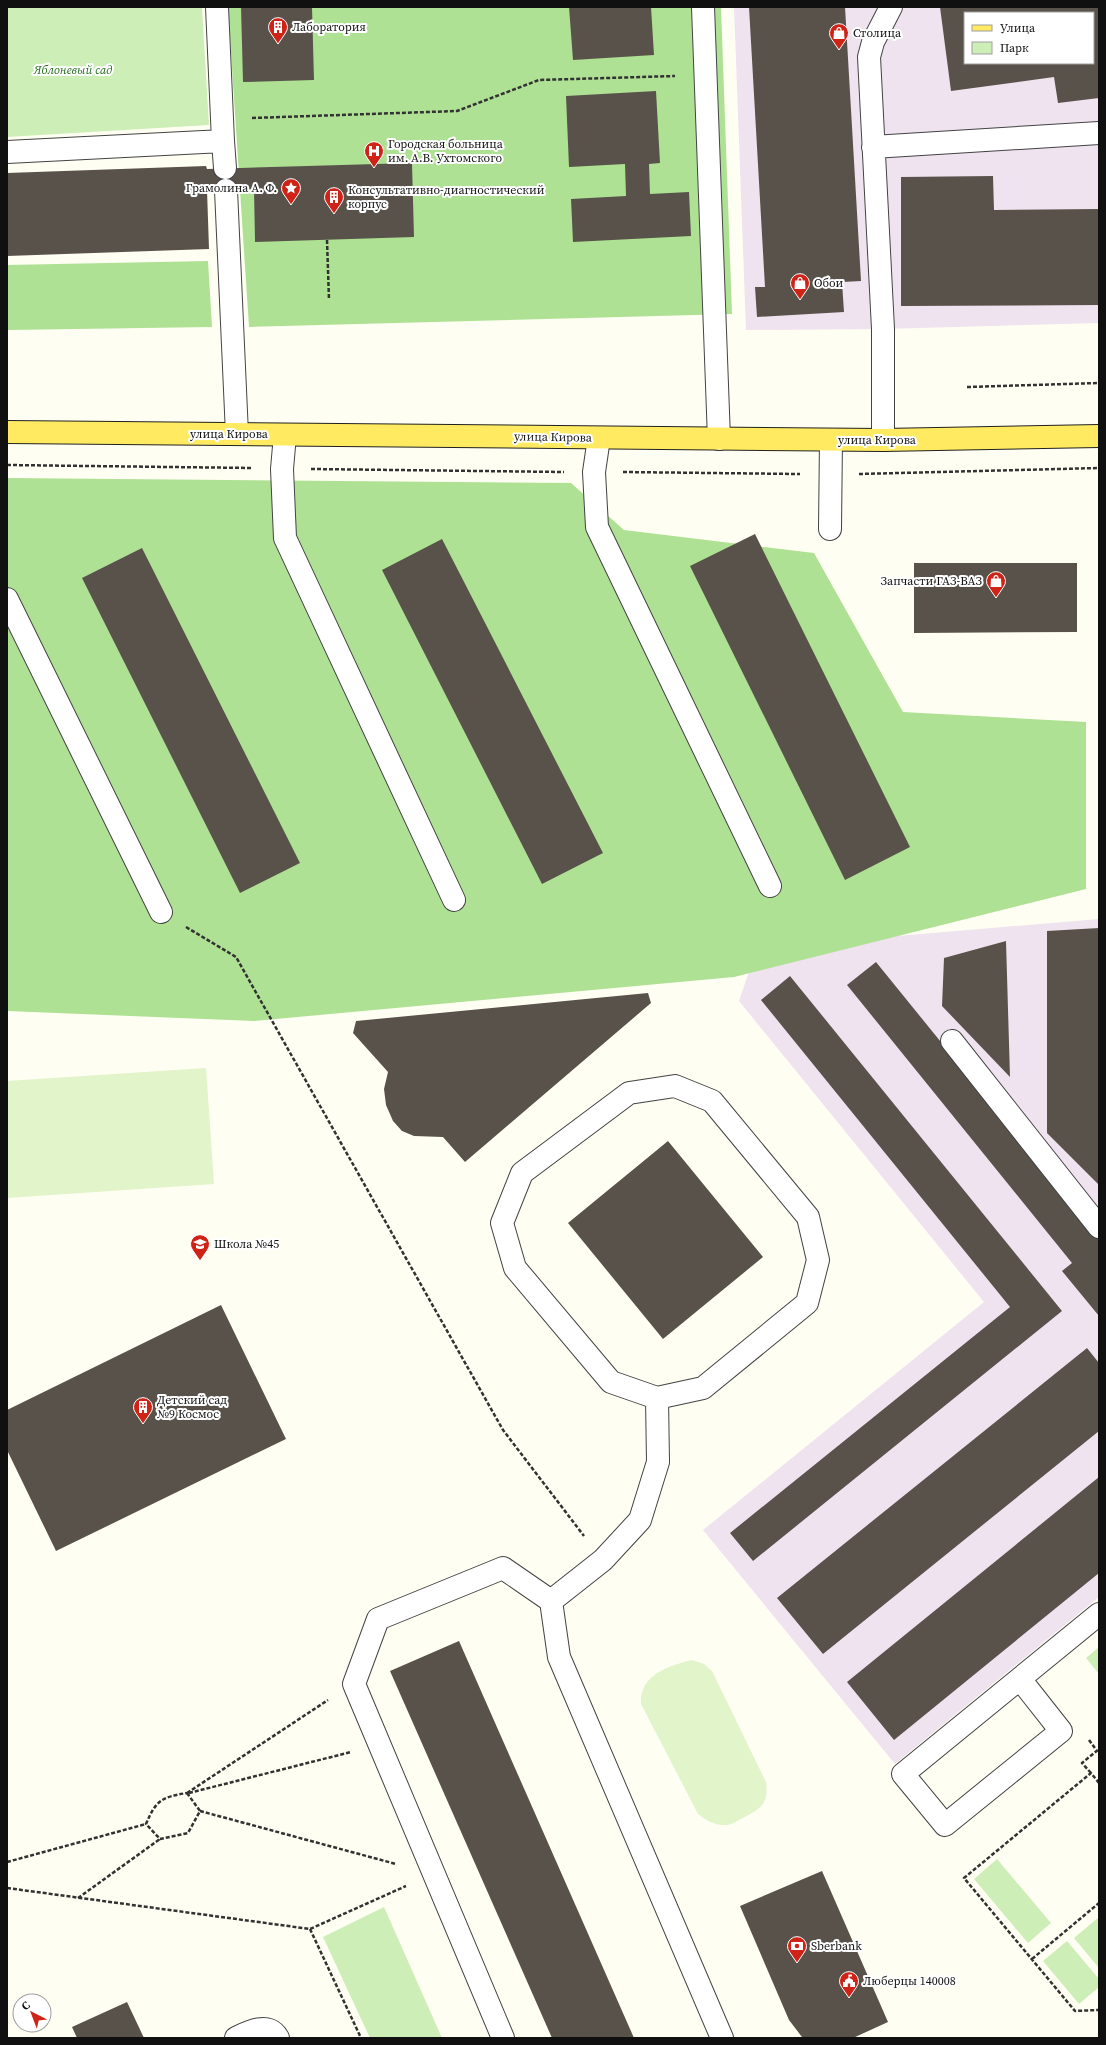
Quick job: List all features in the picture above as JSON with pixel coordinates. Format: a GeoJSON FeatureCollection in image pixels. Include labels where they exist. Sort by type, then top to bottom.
{"type":"FeatureCollection","features":[{"type":"Feature","properties":{"kind":"main road","name":"улица Кирова"},"geometry":{"type":"LineString","coordinates":[[7,432],[831,440],[1099,436]]}},
{"type":"Feature","properties":{"kind":"lane"},"geometry":{"type":"LineString","coordinates":[[217,7],[225,168]]}},
{"type":"Feature","properties":{"kind":"lane"},"geometry":{"type":"LineString","coordinates":[[703,7],[720,439]]}},
{"type":"Feature","properties":{"kind":"lane"},"geometry":{"type":"LineString","coordinates":[[883,440],[883,329],[869,58],[873,42],[891,7]]}},
{"type":"Feature","properties":{"kind":"lane"},"geometry":{"type":"LineString","coordinates":[[873,147],[1099,133]]}},
{"type":"Feature","properties":{"kind":"lane"},"geometry":{"type":"LineString","coordinates":[[7,152],[223,141]]}},
{"type":"Feature","properties":{"kind":"lane"},"geometry":{"type":"LineString","coordinates":[[226,190],[237,434]]}},
{"type":"Feature","properties":{"kind":"lane"},"geometry":{"type":"LineString","coordinates":[[285,434],[282,469],[285,538],[454,900]]}},
{"type":"Feature","properties":{"kind":"lane"},"geometry":{"type":"LineString","coordinates":[[599,438],[594,472],[596,527],[770,886]]}},
{"type":"Feature","properties":{"kind":"lane"},"geometry":{"type":"LineString","coordinates":[[830,529],[831,440]]}},
{"type":"Feature","properties":{"kind":"lane"},"geometry":{"type":"LineString","coordinates":[[7,599],[161,912]]}},
{"type":"Feature","properties":{"kind":"lane"},"geometry":{"type":"LineString","coordinates":[[952,1041],[1099,1227]]}},
{"type":"Feature","properties":{"kind":"lane"},"geometry":{"type":"LineString","coordinates":[[675,1086],[712,1100],[808,1217],[818,1260],[807,1303],[703,1388],[657,1398],[611,1382],[515,1268],[502,1223],[522,1173],[629,1093],[675,1086]]}},
{"type":"Feature","properties":{"kind":"lane"},"geometry":{"type":"LineString","coordinates":[[551,1601],[603,1560],[640,1520],[658,1462],[657,1398]]}},
{"type":"Feature","properties":{"kind":"lane"},"geometry":{"type":"LineString","coordinates":[[503,2038],[354,1684],[378,1619],[503,1568],[551,1601],[559,1657],[722,2038]]}},
{"type":"Feature","properties":{"kind":"lane"},"geometry":{"type":"LineString","coordinates":[[1020,1679],[1061,1731],[945,1825],[903,1774],[1099,1614]]}},
{"type":"Feature","properties":{"kind":"lane"},"geometry":{"type":"LineString","coordinates":[[236,2038],[256,2029],[268,2030],[278,2038]]}},
{"type":"Feature","properties":{"kind":"path"},"geometry":{"type":"LineString","coordinates":[[223,119],[457,111],[539,80],[706,75]]}},
{"type":"Feature","properties":{"kind":"path"},"geometry":{"type":"LineString","coordinates":[[327,240],[329,300]]}},
{"type":"Feature","properties":{"kind":"path"},"geometry":{"type":"LineString","coordinates":[[967,387],[1099,383]]}},
{"type":"Feature","properties":{"kind":"path"},"geometry":{"type":"LineString","coordinates":[[7,465],[830,475],[1099,468]]}},
{"type":"Feature","properties":{"kind":"path"},"geometry":{"type":"LineString","coordinates":[[161,912],[236,957],[503,1430],[603,1560]]}},
{"type":"Feature","properties":{"kind":"path"},"geometry":{"type":"LineString","coordinates":[[187,1794],[354,1684]]}},
{"type":"Feature","properties":{"kind":"path"},"geometry":{"type":"LineString","coordinates":[[146,1824],[153,1806],[170,1796],[187,1794],[380,1744]]}},
{"type":"Feature","properties":{"kind":"path"},"geometry":{"type":"LineString","coordinates":[[1099,1749],[1082,1763],[1099,1783]]}},
{"type":"Feature","properties":{"kind":"path"},"geometry":{"type":"LineString","coordinates":[[1091,1773],[964,1878],[1075,2012],[1099,2010]]}},
{"type":"Feature","properties":{"kind":"path"},"geometry":{"type":"LineString","coordinates":[[187,1794],[200,1811],[434,1874]]}},
{"type":"Feature","properties":{"kind":"path"},"geometry":{"type":"LineString","coordinates":[[78,1898],[160,1839],[188,1832],[200,1811]]}},
{"type":"Feature","properties":{"kind":"path"},"geometry":{"type":"LineString","coordinates":[[146,1824],[160,1839]]}},
{"type":"Feature","properties":{"kind":"path"},"geometry":{"type":"LineString","coordinates":[[7,1862],[146,1824]]}},
{"type":"Feature","properties":{"kind":"path"},"geometry":{"type":"LineString","coordinates":[[7,1888],[310,1929],[434,1874]]}},
{"type":"Feature","properties":{"kind":"path"},"geometry":{"type":"LineString","coordinates":[[1032,1959],[1099,1903]]}},
{"type":"Feature","properties":{"kind":"path"},"geometry":{"type":"LineString","coordinates":[[310,1929],[361,2038]]}},
{"type":"Feature","properties":{"kind":"shaded area"},"geometry":{"type":"Polygon","coordinates":[[[734,7],[1099,7],[1099,323],[883,329],[746,330],[734,7]]]}},
{"type":"Feature","properties":{"kind":"shaded area"},"geometry":{"type":"Polygon","coordinates":[[[1099,919],[1099,1597],[895,1764],[703,1530],[984,1302],[739,1001],[757,948],[1099,919]]]}},
{"type":"Feature","properties":{"kind":"green space","name":"Яблоневый сад"},"geometry":{"type":"Polygon","coordinates":[[[7,7],[202,7],[209,125],[7,137],[7,7]]]}},
{"type":"Feature","properties":{"kind":"green space","name":"Городская больница им. А.В. Ухтомского"},"geometry":{"type":"Polygon","coordinates":[[[228,7],[721,7],[732,314],[249,327],[228,7]]]}},
{"type":"Feature","properties":{"kind":"green space"},"geometry":{"type":"Polygon","coordinates":[[[208,261],[212,327],[7,330],[7,265],[208,261]]]}},
{"type":"Feature","properties":{"kind":"green space"},"geometry":{"type":"Polygon","coordinates":[[[7,478],[571,483],[624,530],[814,553],[903,712],[1086,722],[1086,889],[734,977],[254,1021],[7,1011],[7,478]]]}},
{"type":"Feature","properties":{"kind":"green space"},"geometry":{"type":"Polygon","coordinates":[[[206,1068],[214,1184],[7,1198],[7,1081],[206,1068]]]}},
{"type":"Feature","properties":{"kind":"green space"},"geometry":{"type":"Polygon","coordinates":[[[1099,1647],[1099,1674],[1086,1658],[1099,1647]]]}},
{"type":"Feature","properties":{"kind":"green space"},"geometry":{"type":"Polygon","coordinates":[[[692,1660],[704,1664],[712,1671],[766,1782],[766,1796],[762,1805],[758,1809],[729,1825],[715,1824],[698,1814],[641,1704],[642,1694],[650,1679],[665,1669],[692,1660]]]}},
{"type":"Feature","properties":{"kind":"green space"},"geometry":{"type":"Polygon","coordinates":[[[997,1859],[1051,1923],[1028,1943],[974,1879],[997,1859]]]}},
{"type":"Feature","properties":{"kind":"green space"},"geometry":{"type":"Polygon","coordinates":[[[384,1907],[442,2038],[370,2038],[323,1937],[384,1907]]]}},
{"type":"Feature","properties":{"kind":"green space"},"geometry":{"type":"Polygon","coordinates":[[[1099,1917],[1099,1968],[1074,1938],[1099,1917]]]}},
{"type":"Feature","properties":{"kind":"green space"},"geometry":{"type":"Polygon","coordinates":[[[1067,1941],[1099,1979],[1099,1987],[1079,2004],[1043,1961],[1067,1941]]]}},
{"type":"Feature","properties":{"kind":"building","name":"Лаборатория"},"geometry":{"type":"Polygon","coordinates":[[[241,7],[312,7],[314,80],[243,82],[241,7]]]}},
{"type":"Feature","properties":{"kind":"building"},"geometry":{"type":"Polygon","coordinates":[[[569,7],[651,7],[654,55],[573,60],[569,7]]]}},
{"type":"Feature","properties":{"kind":"building"},"geometry":{"type":"Polygon","coordinates":[[[749,7],[845,7],[861,281],[842,282],[844,312],[757,317],[755,287],[765,287],[749,7]]]}},
{"type":"Feature","properties":{"kind":"building"},"geometry":{"type":"Polygon","coordinates":[[[940,7],[1099,7],[1099,98],[1058,103],[1054,77],[951,91],[940,7]]]}},
{"type":"Feature","properties":{"kind":"building"},"geometry":{"type":"Polygon","coordinates":[[[656,91],[660,163],[649,164],[650,194],[689,192],[691,236],[573,242],[571,199],[626,196],[625,164],[569,167],[566,96],[656,91]]]}},
{"type":"Feature","properties":{"kind":"building"},"geometry":{"type":"Polygon","coordinates":[[[412,163],[414,237],[255,242],[254,189],[207,190],[209,249],[7,256],[7,173],[206,166],[207,169],[412,163]]]}},
{"type":"Feature","properties":{"kind":"building"},"geometry":{"type":"Polygon","coordinates":[[[993,176],[994,210],[1099,209],[1099,305],[901,306],[901,177],[993,176]]]}},
{"type":"Feature","properties":{"kind":"building"},"geometry":{"type":"Polygon","coordinates":[[[755,534],[910,847],[845,880],[690,566],[755,534]]]}},
{"type":"Feature","properties":{"kind":"building"},"geometry":{"type":"Polygon","coordinates":[[[442,539],[603,853],[542,884],[382,570],[442,539]]]}},
{"type":"Feature","properties":{"kind":"building"},"geometry":{"type":"Polygon","coordinates":[[[142,548],[300,863],[240,893],[82,578],[142,548]]]}},
{"type":"Feature","properties":{"kind":"building","name":"Запчасти ГАЗ-ВАЗ"},"geometry":{"type":"Polygon","coordinates":[[[914,563],[1077,563],[1077,632],[914,633],[914,563]]]}},
{"type":"Feature","properties":{"kind":"building"},"geometry":{"type":"Polygon","coordinates":[[[1099,928],[1099,1185],[1047,1133],[1047,931],[1099,928]]]}},
{"type":"Feature","properties":{"kind":"building"},"geometry":{"type":"Polygon","coordinates":[[[1006,941],[1010,1077],[942,1006],[944,958],[1006,941]]]}},
{"type":"Feature","properties":{"kind":"building"},"geometry":{"type":"Polygon","coordinates":[[[876,962],[1099,1237],[1099,1316],[1062,1271],[1072,1263],[847,985],[876,962]]]}},
{"type":"Feature","properties":{"kind":"building"},"geometry":{"type":"Polygon","coordinates":[[[790,976],[1062,1311],[753,1561],[730,1533],[1010,1307],[761,1000],[790,976]]]}},
{"type":"Feature","properties":{"kind":"building"},"geometry":{"type":"Polygon","coordinates":[[[648,993],[651,1003],[465,1162],[443,1137],[414,1136],[402,1131],[393,1121],[386,1105],[384,1089],[388,1072],[353,1033],[356,1021],[648,993]]]}},
{"type":"Feature","properties":{"kind":"building"},"geometry":{"type":"Polygon","coordinates":[[[668,1141],[763,1257],[663,1339],[568,1223],[668,1141]]]}},
{"type":"Feature","properties":{"kind":"building","name":"Детский сад №9 Космос"},"geometry":{"type":"Polygon","coordinates":[[[221,1305],[286,1439],[56,1551],[7,1450],[7,1410],[221,1305]]]}},
{"type":"Feature","properties":{"kind":"building"},"geometry":{"type":"Polygon","coordinates":[[[1087,1348],[1099,1363],[1099,1431],[823,1654],[777,1598],[1087,1348]]]}},
{"type":"Feature","properties":{"kind":"building"},"geometry":{"type":"Polygon","coordinates":[[[1099,1477],[1099,1573],[894,1740],[847,1682],[1099,1477]]]}},
{"type":"Feature","properties":{"kind":"building"},"geometry":{"type":"Polygon","coordinates":[[[459,1641],[634,2038],[552,2038],[390,1671],[459,1641]]]}},
{"type":"Feature","properties":{"kind":"building"},"geometry":{"type":"Polygon","coordinates":[[[822,1871],[888,2022],[853,2038],[802,2037],[789,2020],[740,1906],[822,1871]]]}},
{"type":"Feature","properties":{"kind":"building"},"geometry":{"type":"Polygon","coordinates":[[[127,2002],[144,2038],[77,2038],[72,2027],[127,2002]]]}},
{"type":"Feature","properties":{"kind":"place","name":"Лаборатория"},"geometry":{"type":"Point","coordinates":[278,44]}},
{"type":"Feature","properties":{"kind":"place","name":"Столица"},"geometry":{"type":"Point","coordinates":[839,50]}},
{"type":"Feature","properties":{"kind":"place","name":"Городская больница им. А.В. Ухтомского"},"geometry":{"type":"Point","coordinates":[374,168]}},
{"type":"Feature","properties":{"kind":"place","name":"Грамолина А. Ф."},"geometry":{"type":"Point","coordinates":[291,205]}},
{"type":"Feature","properties":{"kind":"place","name":"Консультативно-диагностический корпус"},"geometry":{"type":"Point","coordinates":[334,214]}},
{"type":"Feature","properties":{"kind":"place","name":"Обои"},"geometry":{"type":"Point","coordinates":[800,300]}},
{"type":"Feature","properties":{"kind":"place","name":"Запчасти ГАЗ-ВАЗ"},"geometry":{"type":"Point","coordinates":[996,598]}},
{"type":"Feature","properties":{"kind":"place","name":"Школа №45"},"geometry":{"type":"Point","coordinates":[200,1261]}},
{"type":"Feature","properties":{"kind":"place","name":"Детский сад №9 Космос"},"geometry":{"type":"Point","coordinates":[143,1424]}},
{"type":"Feature","properties":{"kind":"place","name":"Sberbank"},"geometry":{"type":"Point","coordinates":[797,1963]}},
{"type":"Feature","properties":{"kind":"place","name":"Люберцы 140008"},"geometry":{"type":"Point","coordinates":[849,1998]}}]}
